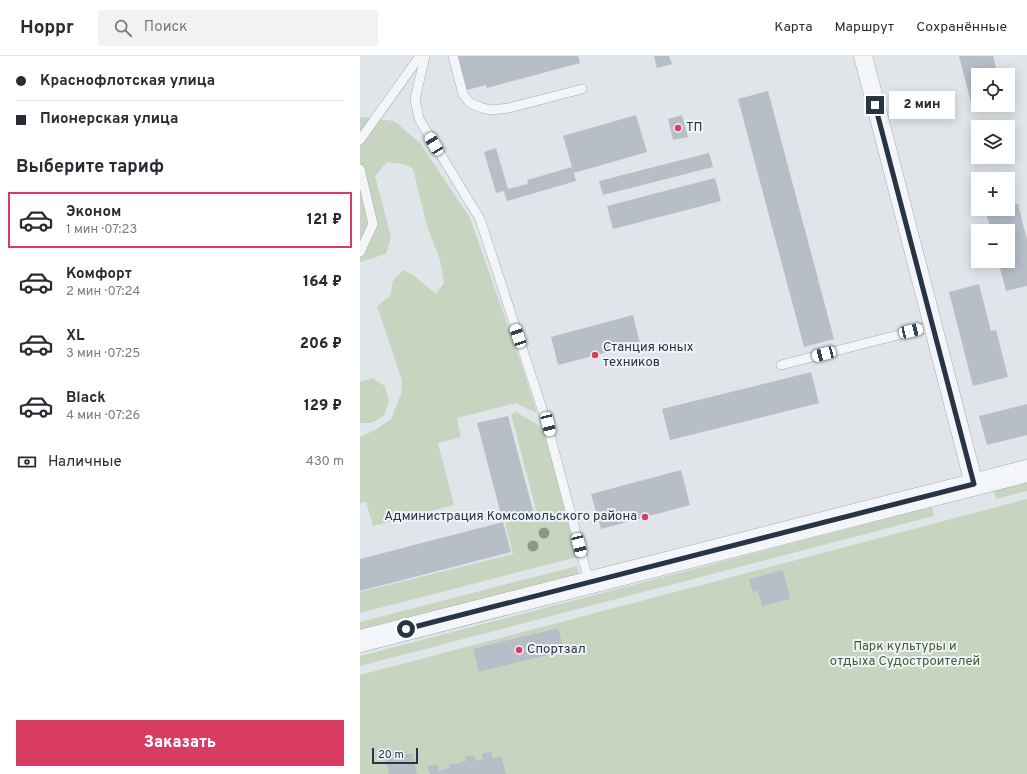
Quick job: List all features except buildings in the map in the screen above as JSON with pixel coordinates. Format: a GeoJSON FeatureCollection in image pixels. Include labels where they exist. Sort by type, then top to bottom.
{"type":"FeatureCollection","features":[{"type":"Feature","properties":{"kind":"street"},"geometry":{"type":"LineString","coordinates":[[862,56],[974,484]]}},
{"type":"Feature","properties":{"kind":"street"},"geometry":{"type":"LineString","coordinates":[[360,641],[1027,471]]}},
{"type":"Feature","properties":{"kind":"lane"},"geometry":{"type":"LineString","coordinates":[[360,140],[420,56]]}},
{"type":"Feature","properties":{"kind":"lane"},"geometry":{"type":"LineString","coordinates":[[425,56],[415,99],[419,119],[480,219],[548,424],[589,582]]}},
{"type":"Feature","properties":{"kind":"lane"},"geometry":{"type":"LineString","coordinates":[[453,56],[463,94],[470,103],[482,108],[491,110],[510,108],[582,89]]}},
{"type":"Feature","properties":{"kind":"lane"},"geometry":{"type":"LineString","coordinates":[[360,169],[373,224],[360,252]]}},
{"type":"Feature","properties":{"kind":"lane"},"geometry":{"type":"LineString","coordinates":[[781,365],[933,326]]}},
{"type":"Feature","properties":{"kind":"green space"},"geometry":{"type":"Polygon","coordinates":[[[360,118],[394,121],[420,143],[470,218],[537,413],[516,403],[457,418],[461,437],[438,443],[454,505],[373,526],[366,502],[360,503],[360,437],[375,430],[391,419],[401,394],[402,380],[377,306],[390,296],[393,280],[404,270],[413,275],[436,294],[444,283],[440,260],[427,226],[413,169],[404,164],[387,162],[375,176],[391,237],[386,254],[360,262],[360,118]]]}},
{"type":"Feature","properties":{"kind":"green space"},"geometry":{"type":"Polygon","coordinates":[[[372,378],[385,386],[389,401],[384,416],[371,423],[360,423],[360,382],[372,378]]]}},
{"type":"Feature","properties":{"kind":"green space"},"geometry":{"type":"Polygon","coordinates":[[[516,412],[543,428],[577,557],[360,613],[360,592],[513,554],[505,523],[537,514],[511,414],[516,412]]]}},
{"type":"Feature","properties":{"kind":"green space"},"geometry":{"type":"Polygon","coordinates":[[[1027,481],[1027,491],[996,499],[994,490],[1027,481]]]}},
{"type":"Feature","properties":{"kind":"green space","name":"Парк культуры и отдыха Судостроителей"},"geometry":{"type":"Polygon","coordinates":[[[1027,499],[1027,774],[360,774],[360,675],[1027,499]]]}},
{"type":"Feature","properties":{"kind":"green space"},"geometry":{"type":"Polygon","coordinates":[[[932,507],[934,516],[360,666],[360,656],[932,507]]]}},
{"type":"Feature","properties":{"kind":"green space"},"geometry":{"type":"Polygon","coordinates":[[[577,566],[579,577],[360,633],[360,622],[577,566]]]}},
{"type":"Feature","properties":{"kind":"place","name":"ТП"},"geometry":{"type":"Point","coordinates":[678,128]}},
{"type":"Feature","properties":{"kind":"place","name":"Станция юных техников"},"geometry":{"type":"Point","coordinates":[595,355]}},
{"type":"Feature","properties":{"kind":"place","name":"Администрация Комсомольского района"},"geometry":{"type":"Point","coordinates":[645,517]}},
{"type":"Feature","properties":{"kind":"place","name":"Спортзал"},"geometry":{"type":"Point","coordinates":[519,650]}},
{"type":"Feature","properties":{"kind":"route"},"geometry":{"type":"LineString","coordinates":[[406,629],[974,484],[875,105]]}}]}
